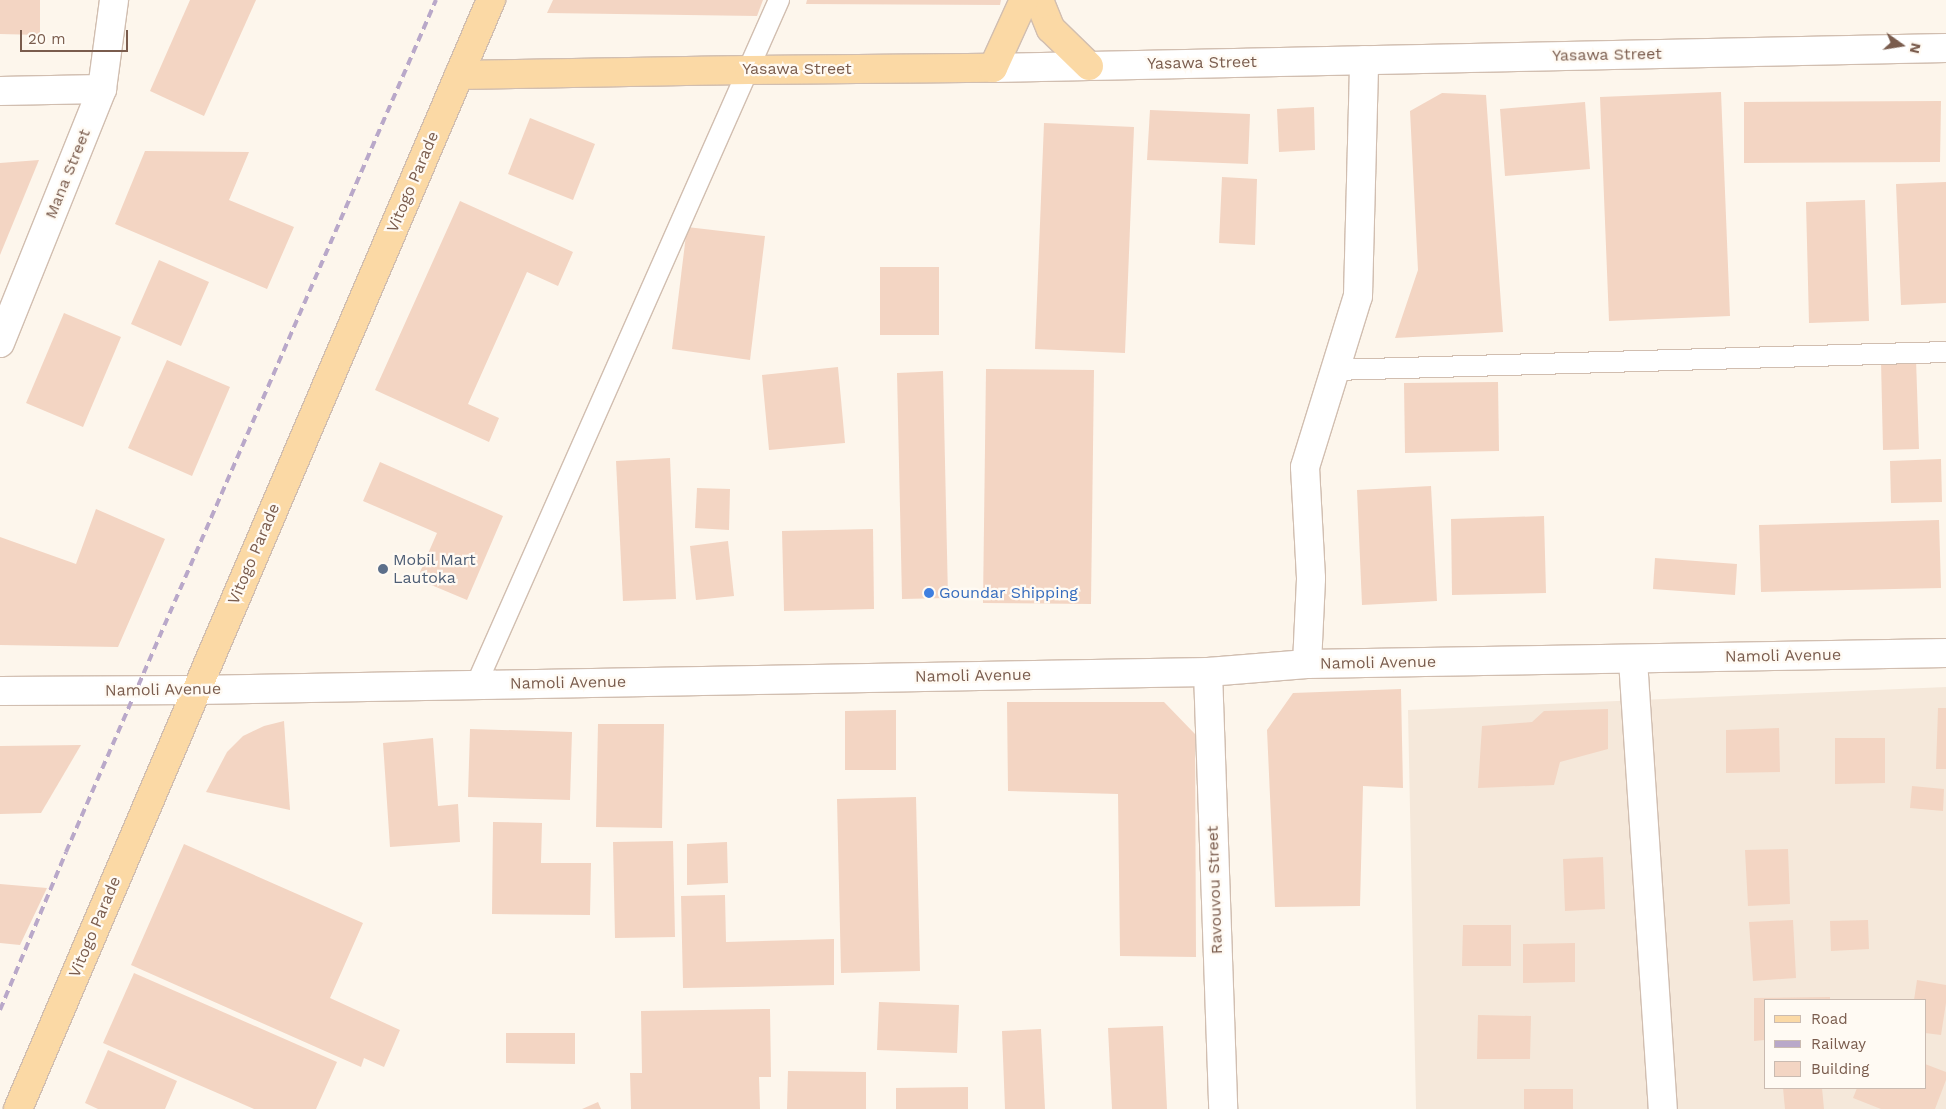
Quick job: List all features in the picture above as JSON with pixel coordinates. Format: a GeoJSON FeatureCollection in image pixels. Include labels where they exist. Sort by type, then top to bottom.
{"type":"FeatureCollection","features":[{"type":"Feature","properties":{"kind":"main road","name":"Vitogo Parade"},"geometry":{"type":"LineString","coordinates":[[18,1109],[195,690],[491,0]]}},
{"type":"Feature","properties":{"kind":"main road"},"geometry":{"type":"LineString","coordinates":[[993,68],[1024,0]]}},
{"type":"Feature","properties":{"kind":"main road"},"geometry":{"type":"LineString","coordinates":[[1039,0],[1051,29],[1090,66]]}},
{"type":"Feature","properties":{"kind":"main road","name":"Yasawa Street"},"geometry":{"type":"LineString","coordinates":[[459,75],[993,68]]}},
{"type":"Feature","properties":{"kind":"street","name":"Mana Street"},"geometry":{"type":"LineString","coordinates":[[0,342],[102,89],[114,0]]}},
{"type":"Feature","properties":{"kind":"street","name":"Yasawa Street"},"geometry":{"type":"LineString","coordinates":[[993,68],[1946,48]]}},
{"type":"Feature","properties":{"kind":"street"},"geometry":{"type":"LineString","coordinates":[[1307,664],[1311,578],[1305,468],[1358,296],[1364,60]]}},
{"type":"Feature","properties":{"kind":"street"},"geometry":{"type":"LineString","coordinates":[[0,91],[102,89]]}},
{"type":"Feature","properties":{"kind":"street","name":"Namoli Avenue"},"geometry":{"type":"LineString","coordinates":[[0,691],[195,690],[1208,672],[1307,664],[1633,660],[1946,653]]}},
{"type":"Feature","properties":{"kind":"street"},"geometry":{"type":"LineString","coordinates":[[1633,660],[1663,1109]]}},
{"type":"Feature","properties":{"kind":"street","name":"Ravouvou Street"},"geometry":{"type":"LineString","coordinates":[[1208,672],[1223,1109]]}},
{"type":"Feature","properties":{"kind":"lane"},"geometry":{"type":"LineString","coordinates":[[476,685],[779,0]]}},
{"type":"Feature","properties":{"kind":"lane"},"geometry":{"type":"LineString","coordinates":[[1334,370],[1946,352]]}},
{"type":"Feature","properties":{"kind":"shaded area"},"geometry":{"type":"Polygon","coordinates":[[[1946,687],[1946,1109],[1416,1109],[1408,710],[1946,687]]]}},
{"type":"Feature","properties":{"kind":"building"},"geometry":{"type":"Polygon","coordinates":[[[0,0],[40,0],[40,35],[0,34],[0,0]]]}},
{"type":"Feature","properties":{"kind":"building"},"geometry":{"type":"Polygon","coordinates":[[[190,0],[256,0],[204,116],[150,91],[190,0]]]}},
{"type":"Feature","properties":{"kind":"building"},"geometry":{"type":"Polygon","coordinates":[[[553,0],[763,0],[757,16],[547,13],[553,0]]]}},
{"type":"Feature","properties":{"kind":"building"},"geometry":{"type":"Polygon","coordinates":[[[807,0],[1001,0],[1000,5],[806,4],[807,0]]]}},
{"type":"Feature","properties":{"kind":"building"},"geometry":{"type":"Polygon","coordinates":[[[1721,92],[1730,316],[1609,321],[1600,97],[1721,92]]]}},
{"type":"Feature","properties":{"kind":"building"},"geometry":{"type":"Polygon","coordinates":[[[1442,93],[1486,95],[1503,332],[1395,338],[1418,270],[1410,111],[1442,93]]]}},
{"type":"Feature","properties":{"kind":"building"},"geometry":{"type":"Polygon","coordinates":[[[1941,101],[1940,162],[1744,163],[1744,102],[1941,101]]]}},
{"type":"Feature","properties":{"kind":"building"},"geometry":{"type":"Polygon","coordinates":[[[1585,102],[1590,169],[1505,176],[1500,109],[1585,102]]]}},
{"type":"Feature","properties":{"kind":"building"},"geometry":{"type":"Polygon","coordinates":[[[1314,107],[1315,150],[1279,152],[1277,109],[1314,107]]]}},
{"type":"Feature","properties":{"kind":"building"},"geometry":{"type":"Polygon","coordinates":[[[1150,110],[1250,114],[1248,164],[1147,160],[1150,110]]]}},
{"type":"Feature","properties":{"kind":"building"},"geometry":{"type":"Polygon","coordinates":[[[530,118],[595,144],[573,200],[508,174],[530,118]]]}},
{"type":"Feature","properties":{"kind":"building"},"geometry":{"type":"Polygon","coordinates":[[[1044,123],[1134,127],[1125,353],[1035,349],[1044,123]]]}},
{"type":"Feature","properties":{"kind":"building"},"geometry":{"type":"Polygon","coordinates":[[[145,151],[249,152],[229,200],[294,227],[267,289],[115,224],[145,151]]]}},
{"type":"Feature","properties":{"kind":"building"},"geometry":{"type":"Polygon","coordinates":[[[39,160],[0,255],[0,163],[39,160]]]}},
{"type":"Feature","properties":{"kind":"building"},"geometry":{"type":"Polygon","coordinates":[[[1222,177],[1257,179],[1255,245],[1219,243],[1222,177]]]}},
{"type":"Feature","properties":{"kind":"building"},"geometry":{"type":"Polygon","coordinates":[[[1946,182],[1946,303],[1901,305],[1896,184],[1946,182]]]}},
{"type":"Feature","properties":{"kind":"building"},"geometry":{"type":"Polygon","coordinates":[[[1865,200],[1869,321],[1809,323],[1806,202],[1865,200]]]}},
{"type":"Feature","properties":{"kind":"building"},"geometry":{"type":"Polygon","coordinates":[[[460,201],[573,252],[558,286],[527,272],[468,404],[499,418],[489,442],[375,390],[460,201]]]}},
{"type":"Feature","properties":{"kind":"building"},"geometry":{"type":"Polygon","coordinates":[[[687,227],[765,236],[750,360],[672,349],[687,227]]]}},
{"type":"Feature","properties":{"kind":"building"},"geometry":{"type":"Polygon","coordinates":[[[159,260],[209,282],[181,346],[131,324],[159,260]]]}},
{"type":"Feature","properties":{"kind":"building"},"geometry":{"type":"Polygon","coordinates":[[[880,267],[939,267],[939,335],[880,335],[880,267]]]}},
{"type":"Feature","properties":{"kind":"building"},"geometry":{"type":"Polygon","coordinates":[[[64,313],[121,337],[83,427],[26,403],[64,313]]]}},
{"type":"Feature","properties":{"kind":"building"},"geometry":{"type":"Polygon","coordinates":[[[1916,359],[1919,449],[1883,450],[1881,361],[1916,359]]]}},
{"type":"Feature","properties":{"kind":"building"},"geometry":{"type":"Polygon","coordinates":[[[167,360],[230,387],[192,476],[128,448],[167,360]]]}},
{"type":"Feature","properties":{"kind":"building"},"geometry":{"type":"Polygon","coordinates":[[[838,367],[845,443],[769,450],[762,375],[838,367]]]}},
{"type":"Feature","properties":{"kind":"building"},"geometry":{"type":"Polygon","coordinates":[[[986,369],[1094,370],[1091,604],[983,603],[986,369]]]}},
{"type":"Feature","properties":{"kind":"building"},"geometry":{"type":"Polygon","coordinates":[[[943,371],[948,598],[902,599],[897,373],[943,371]]]}},
{"type":"Feature","properties":{"kind":"building"},"geometry":{"type":"Polygon","coordinates":[[[1498,382],[1499,451],[1405,453],[1404,383],[1498,382]]]}},
{"type":"Feature","properties":{"kind":"building"},"geometry":{"type":"Polygon","coordinates":[[[670,458],[676,599],[623,601],[616,461],[670,458]]]}},
{"type":"Feature","properties":{"kind":"building"},"geometry":{"type":"Polygon","coordinates":[[[1941,459],[1942,502],[1891,503],[1890,461],[1941,459]]]}},
{"type":"Feature","properties":{"kind":"building"},"geometry":{"type":"Polygon","coordinates":[[[380,462],[503,516],[467,600],[417,579],[437,533],[363,501],[380,462]]]}},
{"type":"Feature","properties":{"kind":"building"},"geometry":{"type":"Polygon","coordinates":[[[1431,486],[1437,601],[1362,605],[1357,490],[1431,486]]]}},
{"type":"Feature","properties":{"kind":"building"},"geometry":{"type":"Polygon","coordinates":[[[697,488],[730,489],[729,530],[695,528],[697,488]]]}},
{"type":"Feature","properties":{"kind":"building"},"geometry":{"type":"Polygon","coordinates":[[[96,509],[165,539],[118,647],[0,645],[0,537],[76,564],[96,509]]]}},
{"type":"Feature","properties":{"kind":"building"},"geometry":{"type":"Polygon","coordinates":[[[1544,516],[1546,593],[1452,595],[1451,519],[1544,516]]]}},
{"type":"Feature","properties":{"kind":"building"},"geometry":{"type":"Polygon","coordinates":[[[1939,520],[1941,588],[1761,592],[1759,525],[1939,520]]]}},
{"type":"Feature","properties":{"kind":"building"},"geometry":{"type":"Polygon","coordinates":[[[873,529],[874,609],[784,611],[782,531],[873,529]]]}},
{"type":"Feature","properties":{"kind":"building"},"geometry":{"type":"Polygon","coordinates":[[[728,541],[734,596],[696,600],[690,546],[728,541]]]}},
{"type":"Feature","properties":{"kind":"building"},"geometry":{"type":"Polygon","coordinates":[[[1655,558],[1737,564],[1735,595],[1653,589],[1655,558]]]}},
{"type":"Feature","properties":{"kind":"building"},"geometry":{"type":"Polygon","coordinates":[[[1401,689],[1403,788],[1363,786],[1360,906],[1275,907],[1267,730],[1293,693],[1401,689]]]}},
{"type":"Feature","properties":{"kind":"building"},"geometry":{"type":"Polygon","coordinates":[[[1007,702],[1164,702],[1195,734],[1196,957],[1120,956],[1118,794],[1008,791],[1007,702]]]}},
{"type":"Feature","properties":{"kind":"building"},"geometry":{"type":"Polygon","coordinates":[[[1938,708],[1946,708],[1946,769],[1936,769],[1938,708]]]}},
{"type":"Feature","properties":{"kind":"building"},"geometry":{"type":"Polygon","coordinates":[[[1608,709],[1608,749],[1560,762],[1554,785],[1478,788],[1482,726],[1532,722],[1544,711],[1608,709]]]}},
{"type":"Feature","properties":{"kind":"building"},"geometry":{"type":"Polygon","coordinates":[[[896,710],[896,770],[845,770],[845,711],[896,710]]]}},
{"type":"Feature","properties":{"kind":"building"},"geometry":{"type":"Polygon","coordinates":[[[284,721],[290,810],[206,792],[227,752],[243,736],[264,726],[284,721]]]}},
{"type":"Feature","properties":{"kind":"building"},"geometry":{"type":"Polygon","coordinates":[[[598,724],[664,724],[662,828],[596,827],[598,724]]]}},
{"type":"Feature","properties":{"kind":"building"},"geometry":{"type":"Polygon","coordinates":[[[1779,728],[1780,772],[1726,773],[1726,730],[1779,728]]]}},
{"type":"Feature","properties":{"kind":"building"},"geometry":{"type":"Polygon","coordinates":[[[470,729],[572,732],[570,800],[468,797],[470,729]]]}},
{"type":"Feature","properties":{"kind":"building"},"geometry":{"type":"Polygon","coordinates":[[[433,738],[438,806],[458,804],[460,842],[390,847],[383,743],[433,738]]]}},
{"type":"Feature","properties":{"kind":"building"},"geometry":{"type":"Polygon","coordinates":[[[1835,738],[1885,738],[1885,783],[1835,784],[1835,738]]]}},
{"type":"Feature","properties":{"kind":"building"},"geometry":{"type":"Polygon","coordinates":[[[81,745],[41,813],[0,814],[0,746],[81,745]]]}},
{"type":"Feature","properties":{"kind":"building"},"geometry":{"type":"Polygon","coordinates":[[[1912,786],[1944,789],[1943,811],[1910,808],[1912,786]]]}},
{"type":"Feature","properties":{"kind":"building"},"geometry":{"type":"Polygon","coordinates":[[[916,797],[920,971],[841,973],[837,799],[916,797]]]}},
{"type":"Feature","properties":{"kind":"building"},"geometry":{"type":"Polygon","coordinates":[[[493,822],[542,823],[541,863],[591,863],[590,915],[492,914],[493,822]]]}},
{"type":"Feature","properties":{"kind":"building"},"geometry":{"type":"Polygon","coordinates":[[[673,841],[675,937],[615,938],[613,842],[673,841]]]}},
{"type":"Feature","properties":{"kind":"building"},"geometry":{"type":"Polygon","coordinates":[[[727,842],[728,883],[687,885],[687,844],[727,842]]]}},
{"type":"Feature","properties":{"kind":"building"},"geometry":{"type":"Polygon","coordinates":[[[184,844],[363,923],[330,998],[400,1030],[384,1067],[364,1058],[361,1067],[131,965],[184,844]]]}},
{"type":"Feature","properties":{"kind":"building"},"geometry":{"type":"Polygon","coordinates":[[[1788,849],[1790,904],[1748,906],[1745,850],[1788,849]]]}},
{"type":"Feature","properties":{"kind":"building"},"geometry":{"type":"Polygon","coordinates":[[[1603,857],[1605,909],[1565,911],[1563,859],[1603,857]]]}},
{"type":"Feature","properties":{"kind":"building"},"geometry":{"type":"Polygon","coordinates":[[[0,884],[47,888],[20,945],[0,943],[0,884]]]}},
{"type":"Feature","properties":{"kind":"building"},"geometry":{"type":"Polygon","coordinates":[[[725,895],[726,942],[834,939],[834,985],[683,988],[681,896],[725,895]]]}},
{"type":"Feature","properties":{"kind":"building"},"geometry":{"type":"Polygon","coordinates":[[[1793,920],[1796,978],[1753,981],[1749,922],[1793,920]]]}},
{"type":"Feature","properties":{"kind":"building"},"geometry":{"type":"Polygon","coordinates":[[[1868,920],[1869,949],[1831,951],[1830,921],[1868,920]]]}},
{"type":"Feature","properties":{"kind":"building"},"geometry":{"type":"Polygon","coordinates":[[[1463,925],[1511,925],[1511,966],[1462,966],[1463,925]]]}},
{"type":"Feature","properties":{"kind":"building"},"geometry":{"type":"Polygon","coordinates":[[[1575,943],[1575,982],[1523,983],[1523,944],[1575,943]]]}},
{"type":"Feature","properties":{"kind":"building"},"geometry":{"type":"Polygon","coordinates":[[[134,973],[337,1062],[316,1109],[254,1109],[103,1043],[134,973]]]}},
{"type":"Feature","properties":{"kind":"building"},"geometry":{"type":"Polygon","coordinates":[[[1917,980],[1946,985],[1946,1003],[1941,1035],[1926,1033],[1926,999],[1914,999],[1917,980]]]}},
{"type":"Feature","properties":{"kind":"building"},"geometry":{"type":"Polygon","coordinates":[[[1830,997],[1830,999],[1764,999],[1764,1040],[1754,1041],[1754,998],[1830,997]]]}},
{"type":"Feature","properties":{"kind":"building"},"geometry":{"type":"Polygon","coordinates":[[[879,1002],[959,1005],[957,1053],[877,1050],[879,1002]]]}},
{"type":"Feature","properties":{"kind":"building"},"geometry":{"type":"Polygon","coordinates":[[[770,1009],[771,1077],[759,1077],[760,1109],[631,1109],[630,1073],[642,1073],[641,1011],[770,1009]]]}},
{"type":"Feature","properties":{"kind":"building"},"geometry":{"type":"Polygon","coordinates":[[[1478,1015],[1531,1016],[1530,1059],[1477,1059],[1478,1015]]]}},
{"type":"Feature","properties":{"kind":"building"},"geometry":{"type":"Polygon","coordinates":[[[1163,1026],[1167,1109],[1112,1109],[1108,1028],[1163,1026]]]}},
{"type":"Feature","properties":{"kind":"building"},"geometry":{"type":"Polygon","coordinates":[[[1041,1029],[1045,1109],[1005,1109],[1002,1031],[1041,1029]]]}},
{"type":"Feature","properties":{"kind":"building"},"geometry":{"type":"Polygon","coordinates":[[[506,1033],[575,1033],[575,1064],[506,1063],[506,1033]]]}},
{"type":"Feature","properties":{"kind":"building"},"geometry":{"type":"Polygon","coordinates":[[[108,1050],[177,1081],[165,1109],[98,1109],[85,1103],[108,1050]]]}},
{"type":"Feature","properties":{"kind":"building"},"geometry":{"type":"Polygon","coordinates":[[[1926,1064],[1946,1072],[1946,1080],[1935,1109],[1881,1109],[1853,1098],[1857,1089],[1926,1089],[1926,1064]]]}},
{"type":"Feature","properties":{"kind":"building"},"geometry":{"type":"Polygon","coordinates":[[[788,1071],[866,1072],[866,1109],[787,1109],[788,1071]]]}},
{"type":"Feature","properties":{"kind":"building"},"geometry":{"type":"Polygon","coordinates":[[[968,1087],[968,1109],[896,1109],[896,1088],[968,1087]]]}},
{"type":"Feature","properties":{"kind":"building"},"geometry":{"type":"Polygon","coordinates":[[[1524,1089],[1573,1089],[1573,1109],[1524,1109],[1524,1089]]]}},
{"type":"Feature","properties":{"kind":"building"},"geometry":{"type":"Polygon","coordinates":[[[1783,1089],[1822,1089],[1824,1109],[1785,1109],[1783,1089]]]}},
{"type":"Feature","properties":{"kind":"building"},"geometry":{"type":"Polygon","coordinates":[[[598,1102],[601,1109],[582,1109],[598,1102]]]}},
{"type":"Feature","properties":{"kind":"railway"},"geometry":{"type":"LineString","coordinates":[[0,1010],[66,852],[436,0]]}},
{"type":"Feature","properties":{"kind":"place","name":"Mobil Mart Lautoka"},"geometry":{"type":"Point","coordinates":[383,569]}},
{"type":"Feature","properties":{"kind":"place","name":"Goundar Shipping"},"geometry":{"type":"Point","coordinates":[929,593]}}]}
